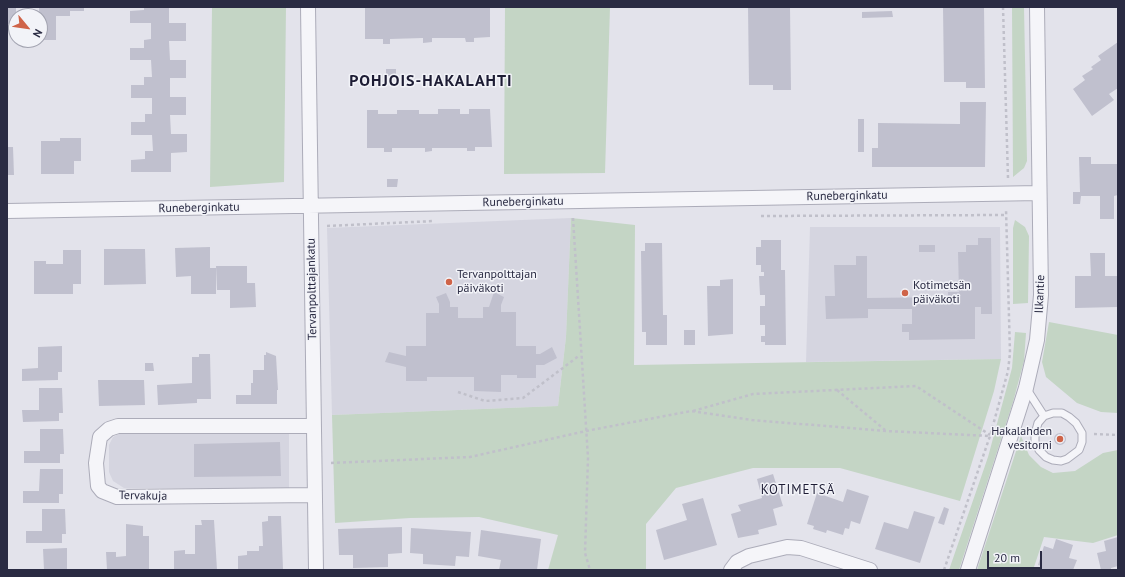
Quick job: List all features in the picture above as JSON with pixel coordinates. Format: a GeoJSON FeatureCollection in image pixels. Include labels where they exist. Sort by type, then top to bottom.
{"type":"FeatureCollection","features":[{"type":"Feature","properties":{"kind":"street","name":"Tervanpolttajankatu"},"geometry":{"type":"LineString","coordinates":[[308,7],[316,570]]}},
{"type":"Feature","properties":{"kind":"street","name":"Ilkantie"},"geometry":{"type":"LineString","coordinates":[[968,570],[1026,388],[1037,340],[1041,295],[1037,7]]}},
{"type":"Feature","properties":{"kind":"street","name":"Runeberginkatu"},"geometry":{"type":"LineString","coordinates":[[7,211],[1039,193]]}},
{"type":"Feature","properties":{"kind":"street","name":"Tervakuja"},"geometry":{"type":"LineString","coordinates":[[314,426],[118,426],[109,429],[100,437],[96,463],[98,486],[102,491],[117,497],[315,495]]}},
{"type":"Feature","properties":{"kind":"street"},"geometry":{"type":"LineString","coordinates":[[731,570],[737,562],[749,556],[787,547],[801,548],[870,570]]}},
{"type":"Feature","properties":{"kind":"lane"},"geometry":{"type":"LineString","coordinates":[[1026,388],[1044,416]]}},
{"type":"Feature","properties":{"kind":"lane"},"geometry":{"type":"LineString","coordinates":[[1053,413],[1062,414],[1072,420],[1082,433],[1080,446],[1074,455],[1061,461],[1046,457],[1039,450],[1035,442],[1035,434],[1038,423],[1044,416],[1053,413]]}},
{"type":"Feature","properties":{"kind":"path"},"geometry":{"type":"LineString","coordinates":[[944,570],[990,436],[1008,371],[1010,354],[1006,215],[1008,184],[1003,7]]}},
{"type":"Feature","properties":{"kind":"path"},"geometry":{"type":"LineString","coordinates":[[754,216],[1006,215]]}},
{"type":"Feature","properties":{"kind":"path"},"geometry":{"type":"LineString","coordinates":[[566,216],[573,216],[588,458],[585,553],[590,570]]}},
{"type":"Feature","properties":{"kind":"path"},"geometry":{"type":"LineString","coordinates":[[323,226],[440,221]]}},
{"type":"Feature","properties":{"kind":"path"},"geometry":{"type":"LineString","coordinates":[[458,392],[485,401],[523,398],[581,355]]}},
{"type":"Feature","properties":{"kind":"path"},"geometry":{"type":"LineString","coordinates":[[326,463],[470,457],[586,431],[691,411],[753,394],[916,386],[990,436]]}},
{"type":"Feature","properties":{"kind":"path"},"geometry":{"type":"LineString","coordinates":[[836,390],[886,431]]}},
{"type":"Feature","properties":{"kind":"path"},"geometry":{"type":"LineString","coordinates":[[691,411],[752,420],[886,431],[990,436]]}},
{"type":"Feature","properties":{"kind":"path"},"geometry":{"type":"LineString","coordinates":[[1082,433],[1118,435]]}},
{"type":"Feature","properties":{"kind":"shaded area","name":"Tervanpolttajan päiväkoti"},"geometry":{"type":"Polygon","coordinates":[[[571,218],[566,337],[558,406],[332,415],[327,228],[571,218]]]}},
{"type":"Feature","properties":{"kind":"shaded area","name":"Kotimetsän päiväkoti"},"geometry":{"type":"Polygon","coordinates":[[[810,227],[1000,227],[1001,359],[806,362],[810,227]]]}},
{"type":"Feature","properties":{"kind":"shaded area"},"geometry":{"type":"Polygon","coordinates":[[[289,433],[289,488],[124,488],[113,481],[109,472],[109,445],[113,437],[119,434],[289,433]]]}},
{"type":"Feature","properties":{"kind":"green space"},"geometry":{"type":"Polygon","coordinates":[[[212,7],[286,7],[284,182],[210,187],[212,7]]]}},
{"type":"Feature","properties":{"kind":"green space"},"geometry":{"type":"Polygon","coordinates":[[[505,7],[610,7],[605,173],[504,174],[505,7]]]}},
{"type":"Feature","properties":{"kind":"green space"},"geometry":{"type":"Polygon","coordinates":[[[1012,7],[1024,7],[1027,161],[1024,168],[1013,177],[1012,7]]]}},
{"type":"Feature","properties":{"kind":"green space"},"geometry":{"type":"Polygon","coordinates":[[[571,218],[635,225],[634,365],[1001,359],[994,391],[960,501],[840,468],[753,468],[676,488],[646,524],[646,570],[548,570],[558,535],[479,517],[410,518],[335,523],[332,415],[558,406],[566,337],[571,218]]]}},
{"type":"Feature","properties":{"kind":"green space"},"geometry":{"type":"Polygon","coordinates":[[[1015,220],[1025,227],[1029,236],[1028,303],[1013,304],[1013,228],[1015,220]]]}},
{"type":"Feature","properties":{"kind":"green space"},"geometry":{"type":"Polygon","coordinates":[[[1049,322],[1118,335],[1118,413],[1101,412],[1077,403],[1046,377],[1042,362],[1049,322]]]}},
{"type":"Feature","properties":{"kind":"green space"},"geometry":{"type":"Polygon","coordinates":[[[1015,332],[1026,333],[1024,361],[1013,402],[959,570],[949,570],[988,457],[1012,368],[1015,332]]]}},
{"type":"Feature","properties":{"kind":"green space"},"geometry":{"type":"Polygon","coordinates":[[[1021,436],[1029,455],[1041,467],[1053,473],[1075,471],[1103,453],[1118,450],[1118,535],[1093,543],[1044,537],[1033,570],[977,570],[1021,436]]]}},
{"type":"Feature","properties":{"kind":"building"},"geometry":{"type":"Polygon","coordinates":[[[7,7],[16,7],[8,8],[7,24],[7,7]]]}},
{"type":"Feature","properties":{"kind":"building"},"geometry":{"type":"Polygon","coordinates":[[[84,7],[84,11],[70,11],[70,16],[56,16],[56,40],[48,40],[48,8],[39,8],[84,7]]]}},
{"type":"Feature","properties":{"kind":"building"},"geometry":{"type":"Polygon","coordinates":[[[144,7],[169,7],[169,23],[186,23],[186,41],[169,41],[170,60],[186,60],[186,78],[170,78],[170,97],[186,97],[186,115],[170,115],[171,134],[187,134],[187,152],[171,153],[171,172],[131,172],[131,160],[145,159],[145,151],[153,151],[152,135],[131,135],[131,122],[145,122],[145,114],[152,114],[152,98],[131,98],[131,85],[144,85],[144,77],[152,77],[151,60],[130,60],[130,48],[144,48],[144,40],[151,39],[151,23],[130,23],[130,11],[144,10],[144,7]]]}},
{"type":"Feature","properties":{"kind":"building"},"geometry":{"type":"Polygon","coordinates":[[[365,7],[490,7],[490,37],[474,38],[474,42],[466,42],[465,38],[432,38],[432,42],[423,43],[423,38],[390,39],[390,44],[383,44],[383,39],[365,39],[365,7]]]}},
{"type":"Feature","properties":{"kind":"building"},"geometry":{"type":"Polygon","coordinates":[[[748,7],[790,7],[791,90],[773,90],[773,85],[749,85],[748,7]]]}},
{"type":"Feature","properties":{"kind":"building"},"geometry":{"type":"Polygon","coordinates":[[[943,7],[984,7],[985,88],[966,88],[966,82],[944,82],[943,7]]]}},
{"type":"Feature","properties":{"kind":"building"},"geometry":{"type":"Polygon","coordinates":[[[892,11],[893,17],[862,18],[862,12],[892,11]]]}},
{"type":"Feature","properties":{"kind":"building"},"geometry":{"type":"Polygon","coordinates":[[[1118,42],[1118,88],[1109,94],[1114,100],[1092,116],[1073,89],[1085,80],[1082,76],[1093,69],[1091,67],[1101,60],[1098,56],[1118,42]]]}},
{"type":"Feature","properties":{"kind":"building"},"geometry":{"type":"Polygon","coordinates":[[[386,69],[396,69],[396,76],[386,76],[386,69]]]}},
{"type":"Feature","properties":{"kind":"building"},"geometry":{"type":"Polygon","coordinates":[[[960,102],[986,102],[985,167],[872,167],[872,148],[878,148],[878,123],[960,124],[960,102]]]}},
{"type":"Feature","properties":{"kind":"building"},"geometry":{"type":"Polygon","coordinates":[[[438,109],[460,109],[460,114],[469,114],[469,109],[490,109],[492,147],[475,147],[475,151],[467,151],[467,148],[432,148],[432,151],[425,152],[425,148],[392,148],[392,152],[384,152],[384,148],[367,148],[367,110],[378,110],[378,114],[397,114],[397,110],[419,110],[419,114],[438,114],[438,109]]]}},
{"type":"Feature","properties":{"kind":"building"},"geometry":{"type":"Polygon","coordinates":[[[858,119],[864,119],[864,152],[858,152],[858,119]]]}},
{"type":"Feature","properties":{"kind":"building"},"geometry":{"type":"Polygon","coordinates":[[[60,138],[81,138],[81,161],[74,161],[74,174],[41,174],[41,141],[60,141],[60,138]]]}},
{"type":"Feature","properties":{"kind":"building"},"geometry":{"type":"Polygon","coordinates":[[[7,147],[13,147],[14,175],[7,175],[7,147]]]}},
{"type":"Feature","properties":{"kind":"building"},"geometry":{"type":"Polygon","coordinates":[[[1079,157],[1091,157],[1091,164],[1118,164],[1118,195],[1114,196],[1114,219],[1100,219],[1100,196],[1081,196],[1080,204],[1073,204],[1073,192],[1080,192],[1079,157]]]}},
{"type":"Feature","properties":{"kind":"building"},"geometry":{"type":"Polygon","coordinates":[[[387,179],[398,179],[397,187],[387,187],[387,179]]]}},
{"type":"Feature","properties":{"kind":"building"},"geometry":{"type":"Polygon","coordinates":[[[978,238],[991,238],[992,314],[981,314],[981,307],[975,307],[975,339],[909,340],[909,332],[902,332],[902,324],[912,324],[912,309],[868,309],[868,318],[826,319],[825,296],[835,296],[834,265],[856,265],[856,256],[867,256],[867,298],[948,297],[948,292],[959,292],[958,252],[966,252],[966,245],[978,245],[978,238]]]}},
{"type":"Feature","properties":{"kind":"building"},"geometry":{"type":"Polygon","coordinates":[[[761,240],[781,240],[781,270],[785,270],[786,345],[765,345],[765,342],[761,342],[761,336],[765,336],[765,325],[760,325],[760,306],[765,306],[765,295],[760,295],[759,276],[764,276],[764,272],[761,272],[761,265],[756,265],[756,247],[761,247],[761,240]]]}},
{"type":"Feature","properties":{"kind":"building"},"geometry":{"type":"Polygon","coordinates":[[[645,243],[662,243],[663,315],[667,315],[667,345],[646,345],[646,332],[642,332],[641,251],[645,251],[645,243]]]}},
{"type":"Feature","properties":{"kind":"building"},"geometry":{"type":"Polygon","coordinates":[[[919,245],[935,245],[935,252],[919,252],[919,245]]]}},
{"type":"Feature","properties":{"kind":"building"},"geometry":{"type":"Polygon","coordinates":[[[210,247],[210,268],[216,268],[216,294],[191,294],[191,276],[176,277],[175,248],[210,247]]]}},
{"type":"Feature","properties":{"kind":"building"},"geometry":{"type":"Polygon","coordinates":[[[104,249],[145,249],[146,284],[104,285],[104,249]]]}},
{"type":"Feature","properties":{"kind":"building"},"geometry":{"type":"Polygon","coordinates":[[[63,250],[81,250],[81,284],[73,284],[73,294],[34,294],[34,261],[46,261],[46,264],[63,264],[63,250]]]}},
{"type":"Feature","properties":{"kind":"building"},"geometry":{"type":"Polygon","coordinates":[[[1090,253],[1105,253],[1105,276],[1118,276],[1118,307],[1075,308],[1075,276],[1091,276],[1090,253]]]}},
{"type":"Feature","properties":{"kind":"building"},"geometry":{"type":"Polygon","coordinates":[[[216,266],[247,266],[247,283],[255,283],[256,307],[230,308],[230,290],[217,290],[216,266]]]}},
{"type":"Feature","properties":{"kind":"building"},"geometry":{"type":"Polygon","coordinates":[[[733,279],[733,334],[708,336],[707,286],[720,286],[720,280],[733,279]]]}},
{"type":"Feature","properties":{"kind":"building"},"geometry":{"type":"Polygon","coordinates":[[[494,292],[504,297],[501,305],[501,312],[516,312],[516,346],[536,346],[536,354],[540,354],[552,347],[557,358],[544,365],[536,365],[536,378],[517,378],[517,375],[501,375],[501,392],[474,391],[474,377],[427,377],[427,381],[406,381],[406,367],[385,362],[389,352],[406,356],[406,346],[426,346],[426,313],[439,313],[439,304],[436,297],[446,293],[450,302],[450,307],[458,307],[458,318],[483,318],[483,307],[489,307],[494,292]]]}},
{"type":"Feature","properties":{"kind":"building"},"geometry":{"type":"Polygon","coordinates":[[[684,330],[695,330],[695,345],[684,345],[684,330]]]}},
{"type":"Feature","properties":{"kind":"building"},"geometry":{"type":"Polygon","coordinates":[[[62,346],[62,372],[58,372],[58,380],[22,381],[22,369],[38,368],[38,347],[62,346]]]}},
{"type":"Feature","properties":{"kind":"building"},"geometry":{"type":"Polygon","coordinates":[[[266,352],[276,356],[278,390],[277,404],[236,404],[236,395],[251,395],[253,370],[264,370],[264,355],[266,355],[266,352]]]}},
{"type":"Feature","properties":{"kind":"building"},"geometry":{"type":"Polygon","coordinates":[[[199,354],[210,354],[211,399],[197,399],[197,403],[158,405],[157,385],[192,383],[192,357],[199,357],[199,354]]]}},
{"type":"Feature","properties":{"kind":"building"},"geometry":{"type":"Polygon","coordinates":[[[145,363],[153,363],[154,371],[145,371],[145,363]]]}},
{"type":"Feature","properties":{"kind":"building"},"geometry":{"type":"Polygon","coordinates":[[[98,380],[144,380],[145,405],[99,406],[98,380]]]}},
{"type":"Feature","properties":{"kind":"building"},"geometry":{"type":"Polygon","coordinates":[[[39,388],[62,388],[63,413],[59,413],[59,421],[23,422],[22,410],[39,410],[39,388]]]}},
{"type":"Feature","properties":{"kind":"building"},"geometry":{"type":"Polygon","coordinates":[[[40,429],[63,429],[64,454],[60,454],[60,463],[24,463],[24,451],[40,451],[40,429]]]}},
{"type":"Feature","properties":{"kind":"building","name":"Hakalahden vesitorni"},"geometry":{"type":"Polygon","coordinates":[[[1062,433],[1065,434],[1065,444],[1058,445],[1055,444],[1054,437],[1055,434],[1062,433]]]}},
{"type":"Feature","properties":{"kind":"building"},"geometry":{"type":"Polygon","coordinates":[[[280,442],[281,476],[194,477],[194,444],[280,442]]]}},
{"type":"Feature","properties":{"kind":"building"},"geometry":{"type":"Polygon","coordinates":[[[40,469],[63,469],[63,494],[59,494],[59,503],[23,503],[23,491],[39,491],[40,469]]]}},
{"type":"Feature","properties":{"kind":"building"},"geometry":{"type":"Polygon","coordinates":[[[773,474],[783,506],[773,509],[777,525],[758,530],[759,534],[738,538],[731,514],[741,511],[738,505],[762,498],[757,479],[773,474]]]}},
{"type":"Feature","properties":{"kind":"building"},"geometry":{"type":"Polygon","coordinates":[[[847,489],[869,496],[860,524],[851,521],[849,529],[845,528],[843,535],[827,530],[826,533],[813,529],[814,526],[807,524],[817,493],[843,502],[847,489]]]}},
{"type":"Feature","properties":{"kind":"building"},"geometry":{"type":"Polygon","coordinates":[[[703,498],[717,545],[664,560],[656,530],[687,520],[682,504],[703,498]]]}},
{"type":"Feature","properties":{"kind":"building"},"geometry":{"type":"Polygon","coordinates":[[[944,507],[949,509],[944,525],[938,523],[944,507]]]}},
{"type":"Feature","properties":{"kind":"building"},"geometry":{"type":"Polygon","coordinates":[[[42,509],[65,509],[66,534],[62,534],[62,543],[26,543],[26,531],[42,531],[42,509]]]}},
{"type":"Feature","properties":{"kind":"building"},"geometry":{"type":"Polygon","coordinates":[[[914,511],[935,517],[920,563],[875,549],[884,522],[908,529],[914,511]]]}},
{"type":"Feature","properties":{"kind":"building"},"geometry":{"type":"Polygon","coordinates":[[[268,516],[281,516],[283,569],[238,570],[238,556],[247,555],[247,551],[259,551],[259,546],[263,546],[262,522],[268,521],[268,516]]]}},
{"type":"Feature","properties":{"kind":"building"},"geometry":{"type":"Polygon","coordinates":[[[201,520],[214,520],[217,570],[174,570],[174,551],[185,550],[185,554],[195,554],[195,525],[202,525],[201,520]]]}},
{"type":"Feature","properties":{"kind":"building"},"geometry":{"type":"Polygon","coordinates":[[[126,524],[143,526],[143,536],[149,536],[149,570],[107,570],[106,552],[116,552],[116,557],[126,556],[126,524]]]}},
{"type":"Feature","properties":{"kind":"building"},"geometry":{"type":"Polygon","coordinates":[[[402,527],[402,553],[388,554],[388,567],[353,568],[353,555],[339,555],[338,529],[402,527]]]}},
{"type":"Feature","properties":{"kind":"building"},"geometry":{"type":"Polygon","coordinates":[[[411,528],[471,532],[469,557],[456,556],[455,566],[423,564],[423,554],[410,553],[411,528]]]}},
{"type":"Feature","properties":{"kind":"building"},"geometry":{"type":"Polygon","coordinates":[[[481,530],[541,539],[537,570],[499,570],[501,560],[478,556],[481,530]]]}},
{"type":"Feature","properties":{"kind":"building"},"geometry":{"type":"Polygon","coordinates":[[[1118,537],[1118,566],[1111,568],[1111,570],[1101,570],[1097,553],[1106,551],[1104,541],[1118,537]]]}},
{"type":"Feature","properties":{"kind":"building"},"geometry":{"type":"Polygon","coordinates":[[[1056,539],[1073,545],[1069,558],[1077,560],[1073,570],[1040,570],[1042,566],[1038,565],[1044,546],[1053,549],[1056,539]]]}},
{"type":"Feature","properties":{"kind":"building"},"geometry":{"type":"Polygon","coordinates":[[[67,548],[67,570],[44,570],[43,549],[67,548]]]}},
{"type":"Feature","properties":{"kind":"place","name":"Tervanpolttajan päiväkoti"},"geometry":{"type":"Point","coordinates":[449,282]}},
{"type":"Feature","properties":{"kind":"place","name":"Kotimetsän päiväkoti"},"geometry":{"type":"Point","coordinates":[905,293]}},
{"type":"Feature","properties":{"kind":"place","name":"Hakalahden vesitorni"},"geometry":{"type":"Point","coordinates":[1060,439]}},
{"type":"Feature","properties":{"kind":"district","name":"POHJOIS-HAKALAHTI"},"geometry":{"type":"Point","coordinates":[431,81]}},
{"type":"Feature","properties":{"kind":"district","name":"KOTIMETSÄ"},"geometry":{"type":"Point","coordinates":[798,490]}}]}
